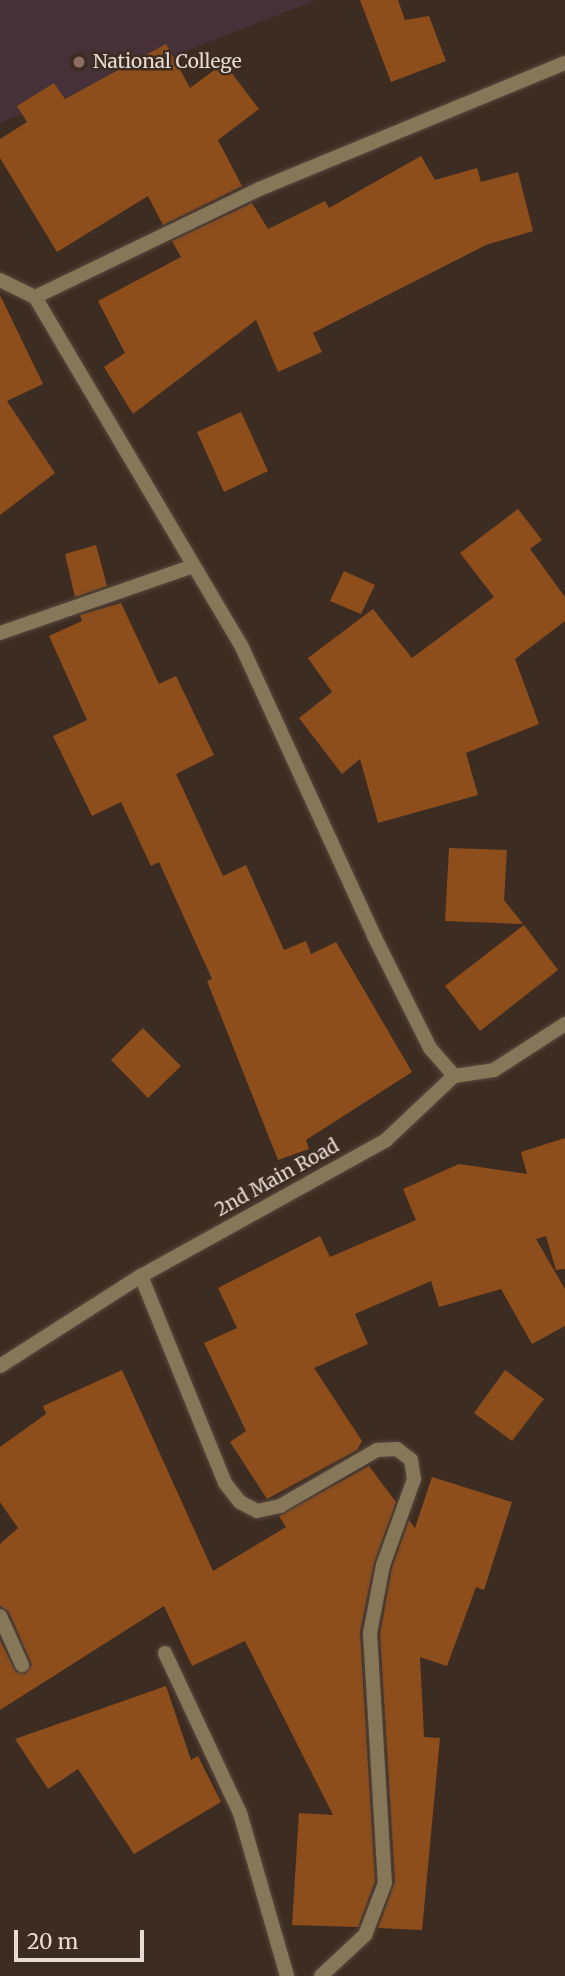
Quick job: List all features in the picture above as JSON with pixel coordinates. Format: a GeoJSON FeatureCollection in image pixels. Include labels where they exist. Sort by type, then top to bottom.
{"type":"FeatureCollection","features":[{"type":"Feature","properties":{"kind":"street"},"geometry":{"type":"LineString","coordinates":[[35,297],[259,189],[565,63]]}},
{"type":"Feature","properties":{"kind":"street"},"geometry":{"type":"LineString","coordinates":[[0,280],[35,297],[241,645],[430,1048],[454,1076],[494,1070],[565,1024]]}},
{"type":"Feature","properties":{"kind":"street"},"geometry":{"type":"LineString","coordinates":[[0,633],[194,566]]}},
{"type":"Feature","properties":{"kind":"street","name":"2nd Main Road"},"geometry":{"type":"LineString","coordinates":[[0,1366],[141,1276],[386,1140],[454,1076]]}},
{"type":"Feature","properties":{"kind":"street"},"geometry":{"type":"LineString","coordinates":[[141,1276],[225,1483],[240,1502],[257,1511],[280,1506],[377,1450],[397,1449],[411,1460],[414,1479],[383,1565],[370,1633],[385,1883],[365,1935],[321,1976]]}},
{"type":"Feature","properties":{"kind":"street"},"geometry":{"type":"LineString","coordinates":[[0,1616],[22,1665]]}},
{"type":"Feature","properties":{"kind":"street"},"geometry":{"type":"LineString","coordinates":[[165,1653],[240,1813],[287,1976]]}},
{"type":"Feature","properties":{"kind":"shaded area","name":"National College"},"geometry":{"type":"Polygon","coordinates":[[[0,0],[317,0],[0,123],[0,0]]]}},
{"type":"Feature","properties":{"kind":"building"},"geometry":{"type":"Polygon","coordinates":[[[360,0],[398,0],[405,20],[429,16],[446,61],[391,82],[360,0]]]}},
{"type":"Feature","properties":{"kind":"building"},"geometry":{"type":"Polygon","coordinates":[[[166,44],[190,88],[224,63],[259,109],[218,140],[242,186],[163,225],[148,196],[57,252],[0,158],[0,139],[27,122],[17,106],[54,83],[65,99],[166,44]]]}},
{"type":"Feature","properties":{"kind":"building"},"geometry":{"type":"Polygon","coordinates":[[[421,156],[435,180],[477,168],[481,182],[518,172],[533,231],[486,245],[313,333],[322,352],[278,372],[256,320],[133,414],[104,367],[125,353],[98,301],[181,257],[172,241],[252,203],[268,229],[325,201],[329,208],[421,156]]]}},
{"type":"Feature","properties":{"kind":"building"},"geometry":{"type":"Polygon","coordinates":[[[0,295],[43,384],[7,401],[55,473],[0,515],[0,295]]]}},
{"type":"Feature","properties":{"kind":"building"},"geometry":{"type":"Polygon","coordinates":[[[241,412],[268,471],[224,492],[197,432],[241,412]]]}},
{"type":"Feature","properties":{"kind":"building"},"geometry":{"type":"Polygon","coordinates":[[[518,509],[542,540],[530,549],[565,597],[565,621],[515,659],[539,724],[466,753],[478,795],[378,823],[360,759],[342,774],[299,718],[332,692],[308,658],[373,609],[412,658],[494,597],[460,553],[518,509]]]}},
{"type":"Feature","properties":{"kind":"building"},"geometry":{"type":"Polygon","coordinates":[[[96,545],[107,586],[75,597],[65,554],[96,545]]]}},
{"type":"Feature","properties":{"kind":"building"},"geometry":{"type":"Polygon","coordinates":[[[344,571],[375,585],[361,614],[330,601],[344,571]]]}},
{"type":"Feature","properties":{"kind":"building"},"geometry":{"type":"Polygon","coordinates":[[[121,603],[159,684],[176,676],[214,755],[176,774],[223,876],[246,865],[284,950],[306,941],[311,954],[336,942],[412,1072],[306,1140],[309,1149],[278,1160],[207,981],[212,979],[159,862],[151,866],[121,802],[92,816],[53,736],[87,720],[49,636],[82,621],[80,615],[121,603]]]}},
{"type":"Feature","properties":{"kind":"building"},"geometry":{"type":"Polygon","coordinates":[[[449,848],[507,850],[504,900],[523,924],[445,921],[449,848]]]}},
{"type":"Feature","properties":{"kind":"building"},"geometry":{"type":"Polygon","coordinates":[[[524,925],[558,970],[480,1031],[445,986],[524,925]]]}},
{"type":"Feature","properties":{"kind":"building"},"geometry":{"type":"Polygon","coordinates":[[[143,1028],[181,1066],[148,1098],[111,1060],[143,1028]]]}},
{"type":"Feature","properties":{"kind":"building"},"geometry":{"type":"Polygon","coordinates":[[[565,1138],[565,1269],[556,1270],[546,1236],[536,1239],[565,1289],[565,1326],[532,1344],[501,1289],[439,1307],[431,1281],[355,1314],[368,1344],[314,1368],[362,1441],[357,1450],[267,1499],[230,1442],[246,1431],[204,1343],[237,1328],[218,1288],[320,1236],[330,1257],[416,1220],[403,1189],[459,1164],[527,1174],[521,1152],[565,1138]]]}},
{"type":"Feature","properties":{"kind":"building"},"geometry":{"type":"Polygon","coordinates":[[[122,1370],[213,1571],[286,1527],[279,1516],[369,1466],[396,1502],[374,1563],[360,1632],[375,1881],[358,1927],[292,1925],[299,1813],[333,1815],[245,1641],[192,1666],[164,1606],[0,1710],[0,1640],[16,1672],[25,1674],[32,1665],[9,1612],[0,1606],[0,1544],[18,1528],[0,1502],[0,1447],[46,1414],[43,1406],[122,1370]]]}},
{"type":"Feature","properties":{"kind":"building"},"geometry":{"type":"Polygon","coordinates":[[[505,1370],[544,1399],[512,1441],[474,1413],[505,1370]]]}},
{"type":"Feature","properties":{"kind":"building"},"geometry":{"type":"Polygon","coordinates":[[[432,1477],[512,1502],[484,1590],[476,1587],[447,1666],[420,1657],[424,1737],[440,1738],[422,1930],[378,1928],[395,1882],[380,1634],[392,1568],[409,1520],[415,1528],[432,1477]]]}},
{"type":"Feature","properties":{"kind":"building"},"geometry":{"type":"Polygon","coordinates":[[[166,1686],[191,1760],[198,1756],[221,1802],[134,1854],[78,1769],[48,1789],[15,1739],[166,1686]]]}},
{"type":"Feature","properties":{"kind":"place","name":"National College"},"geometry":{"type":"Point","coordinates":[79,62]}}]}
